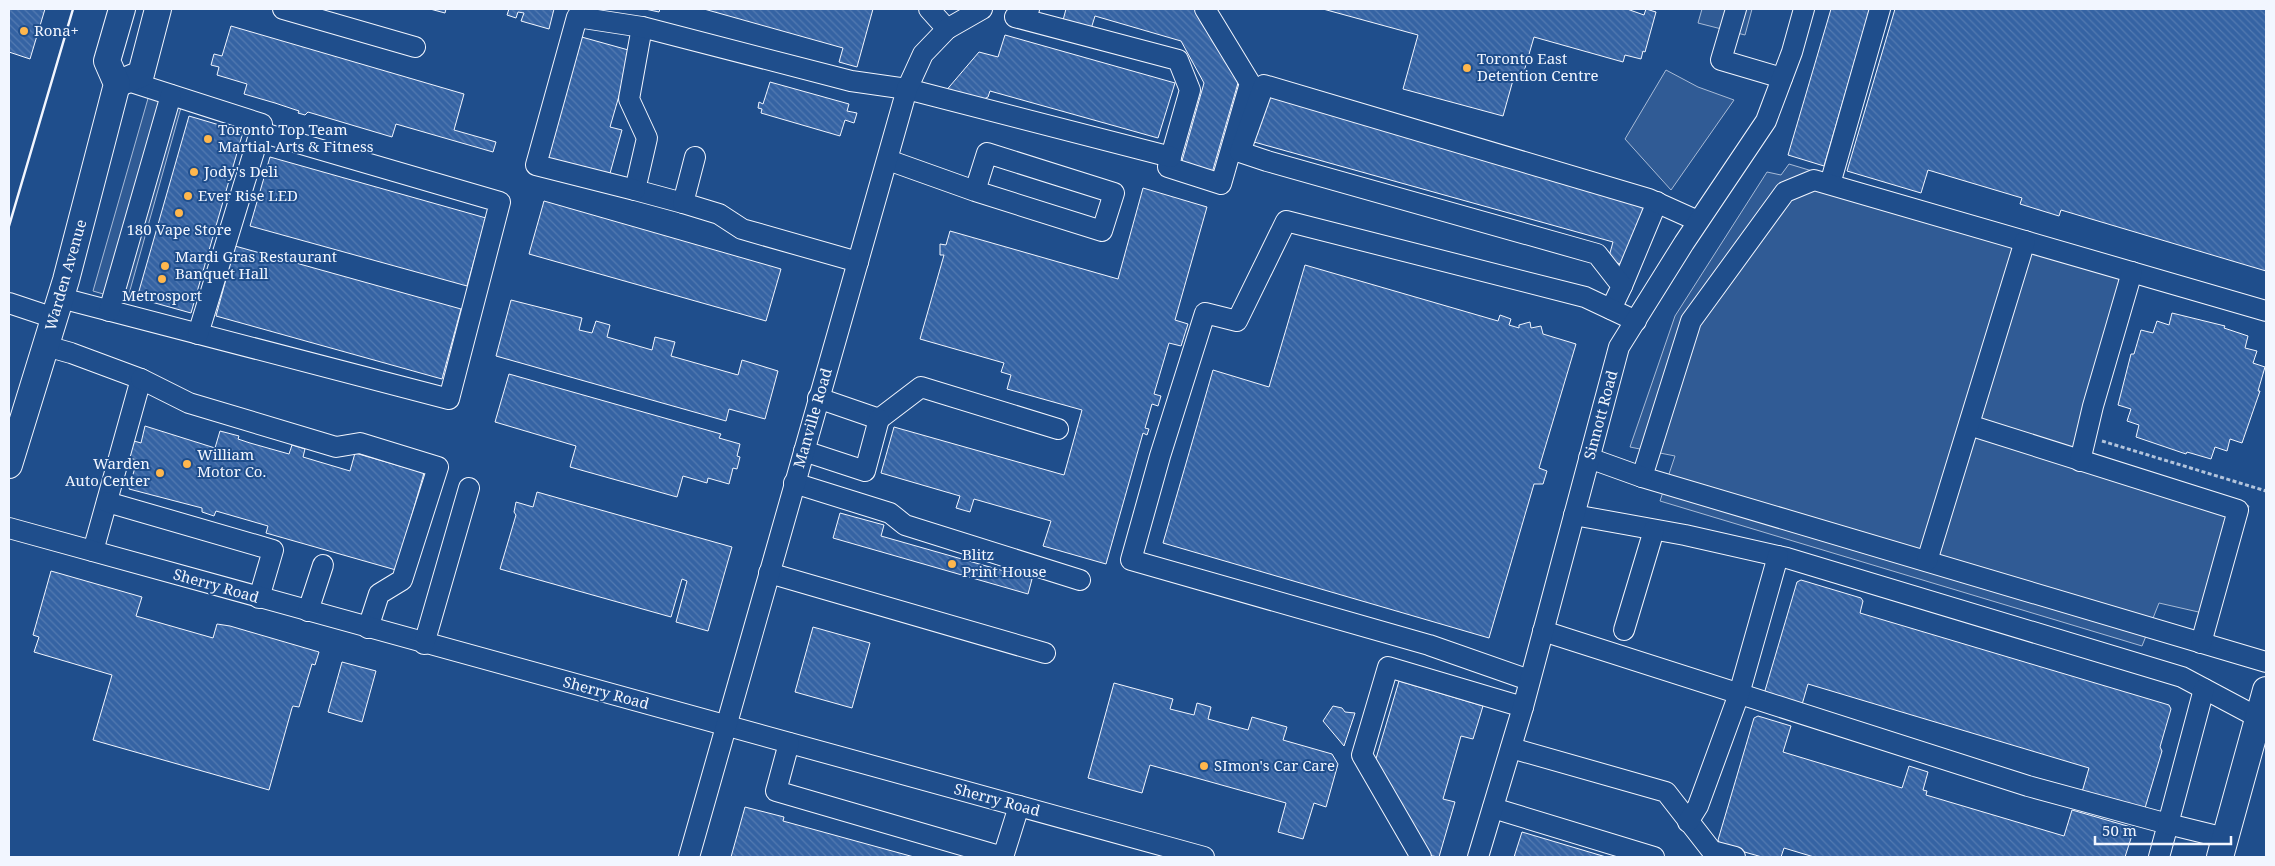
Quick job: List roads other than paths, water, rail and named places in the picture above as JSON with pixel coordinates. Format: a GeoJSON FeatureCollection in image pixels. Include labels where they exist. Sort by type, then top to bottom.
{"type":"FeatureCollection","features":[{"type":"Feature","properties":{"kind":"main road"},"geometry":{"type":"LineString","coordinates":[[122,9],[106,61],[121,82],[140,74],[158,9]]}},
{"type":"Feature","properties":{"kind":"main road","name":"Warden Avenue"},"geometry":{"type":"LineString","coordinates":[[10,459],[46,346],[121,82]]}},
{"type":"Feature","properties":{"kind":"main road"},"geometry":{"type":"LineString","coordinates":[[2222,848],[2266,690]]}},
{"type":"Feature","properties":{"kind":"street"},"geometry":{"type":"LineString","coordinates":[[282,9],[415,47]]}},
{"type":"Feature","properties":{"kind":"street"},"geometry":{"type":"LineString","coordinates":[[929,9],[947,29]]}},
{"type":"Feature","properties":{"kind":"street"},"geometry":{"type":"LineString","coordinates":[[1029,9],[1015,17],[1178,60],[1190,90],[1168,167],[1221,184],[1250,83],[1205,9]]}},
{"type":"Feature","properties":{"kind":"street"},"geometry":{"type":"LineString","coordinates":[[1736,9],[1721,60],[1782,78]]}},
{"type":"Feature","properties":{"kind":"street","name":"Sinnott Road"},"geometry":{"type":"LineString","coordinates":[[1478,857],[1523,707],[1619,347],[1698,221],[1766,121],[1792,52],[1804,9]]}},
{"type":"Feature","properties":{"kind":"street"},"geometry":{"type":"LineString","coordinates":[[1830,184],[1880,9]]}},
{"type":"Feature","properties":{"kind":"street","name":"Manville Road"},"geometry":{"type":"LineString","coordinates":[[689,857],[907,90],[923,54],[947,29],[969,12]]}},
{"type":"Feature","properties":{"kind":"street"},"geometry":{"type":"LineString","coordinates":[[858,262],[742,229],[719,214],[683,203],[536,165],[577,16],[642,28],[851,81],[907,90],[1171,157]]}},
{"type":"Feature","properties":{"kind":"street"},"geometry":{"type":"LineString","coordinates":[[635,190],[648,138],[629,99],[642,28]]}},
{"type":"Feature","properties":{"kind":"street"},"geometry":{"type":"LineString","coordinates":[[121,82],[171,95],[262,124],[198,334]]}},
{"type":"Feature","properties":{"kind":"street"},"geometry":{"type":"LineString","coordinates":[[1622,286],[1596,254],[1240,152],[1260,93],[1264,86],[1657,202],[1698,221]]}},
{"type":"Feature","properties":{"kind":"street"},"geometry":{"type":"LineString","coordinates":[[109,311],[171,95]]}},
{"type":"Feature","properties":{"kind":"street"},"geometry":{"type":"LineString","coordinates":[[9,304],[109,311],[449,399],[500,202],[260,132]]}},
{"type":"Feature","properties":{"kind":"street"},"geometry":{"type":"LineString","coordinates":[[888,160],[975,192],[1102,230],[1114,193],[987,153],[975,192]]}},
{"type":"Feature","properties":{"kind":"street"},"geometry":{"type":"LineString","coordinates":[[683,203],[695,157]]}},
{"type":"Feature","properties":{"kind":"street"},"geometry":{"type":"LineString","coordinates":[[1642,476],[1691,321],[1785,192],[1814,180],[2266,312]]}},
{"type":"Feature","properties":{"kind":"street"},"geometry":{"type":"LineString","coordinates":[[1611,309],[1657,202]]}},
{"type":"Feature","properties":{"kind":"street"},"geometry":{"type":"LineString","coordinates":[[1530,680],[1429,645],[1131,560],[1160,456],[1205,313],[1237,321],[1286,221],[1585,296],[1636,321]]}},
{"type":"Feature","properties":{"kind":"street"},"geometry":{"type":"LineString","coordinates":[[1927,561],[2025,241]]}},
{"type":"Feature","properties":{"kind":"street"},"geometry":{"type":"LineString","coordinates":[[2080,461],[2132,272]]}},
{"type":"Feature","properties":{"kind":"street"},"geometry":{"type":"LineString","coordinates":[[46,346],[71,353],[141,380],[189,403],[336,447],[360,443],[438,467],[402,580],[379,594],[368,628]]}},
{"type":"Feature","properties":{"kind":"street"},"geometry":{"type":"LineString","coordinates":[[93,551],[141,380]]}},
{"type":"Feature","properties":{"kind":"street"},"geometry":{"type":"LineString","coordinates":[[804,451],[866,471],[879,419],[921,387],[1058,429]]}},
{"type":"Feature","properties":{"kind":"street"},"geometry":{"type":"LineString","coordinates":[[818,398],[879,419]]}},
{"type":"Feature","properties":{"kind":"street"},"geometry":{"type":"LineString","coordinates":[[1969,426],[2238,510],[2201,643]]}},
{"type":"Feature","properties":{"kind":"street"},"geometry":{"type":"LineString","coordinates":[[1589,458],[1642,476],[2266,662]]}},
{"type":"Feature","properties":{"kind":"street"},"geometry":{"type":"LineString","coordinates":[[794,483],[890,513],[905,525],[1080,580]]}},
{"type":"Feature","properties":{"kind":"street"},"geometry":{"type":"LineString","coordinates":[[424,644],[470,488]]}},
{"type":"Feature","properties":{"kind":"street"},"geometry":{"type":"LineString","coordinates":[[107,502],[273,550],[259,598]]}},
{"type":"Feature","properties":{"kind":"street"},"geometry":{"type":"LineString","coordinates":[[1574,515],[1778,556],[2182,677],[2258,718]]}},
{"type":"Feature","properties":{"kind":"street","name":"Sherry Road"},"geometry":{"type":"LineString","coordinates":[[9,528],[424,644],[1204,857]]}},
{"type":"Feature","properties":{"kind":"street"},"geometry":{"type":"LineString","coordinates":[[1624,630],[1654,530]]}},
{"type":"Feature","properties":{"kind":"street"},"geometry":{"type":"LineString","coordinates":[[1688,822],[1698,806],[1739,694],[1778,556]]}},
{"type":"Feature","properties":{"kind":"street"},"geometry":{"type":"LineString","coordinates":[[308,611],[323,565]]}},
{"type":"Feature","properties":{"kind":"street"},"geometry":{"type":"LineString","coordinates":[[769,573],[1045,653]]}},
{"type":"Feature","properties":{"kind":"street"},"geometry":{"type":"LineString","coordinates":[[1542,631],[2028,786],[2168,824],[2222,848]]}},
{"type":"Feature","properties":{"kind":"street"},"geometry":{"type":"LineString","coordinates":[[1421,857],[1362,755],[1388,667],[1523,707]]}},
{"type":"Feature","properties":{"kind":"street"},"geometry":{"type":"LineString","coordinates":[[2158,857],[2204,689]]}},
{"type":"Feature","properties":{"kind":"street"},"geometry":{"type":"LineString","coordinates":[[789,743],[776,791],[1003,857],[1018,806]]}},
{"type":"Feature","properties":{"kind":"street"},"geometry":{"type":"LineString","coordinates":[[1511,748],[1666,792],[1712,851],[1735,857]]}},
{"type":"Feature","properties":{"kind":"street"},"geometry":{"type":"LineString","coordinates":[[1493,808],[1654,857]]}},
{"type":"Feature","properties":{"kind":"place","name":"Rona+"},"geometry":{"type":"Point","coordinates":[24,31]}},
{"type":"Feature","properties":{"kind":"place","name":"Toronto East Detention Centre"},"geometry":{"type":"Point","coordinates":[1467,68]}},
{"type":"Feature","properties":{"kind":"place","name":"Toronto Top Team Martial Arts & Fitness"},"geometry":{"type":"Point","coordinates":[208,139]}},
{"type":"Feature","properties":{"kind":"place","name":"Jody's Deli"},"geometry":{"type":"Point","coordinates":[194,172]}},
{"type":"Feature","properties":{"kind":"place","name":"Ever Rise LED"},"geometry":{"type":"Point","coordinates":[188,196]}},
{"type":"Feature","properties":{"kind":"place","name":"180 Vape Store"},"geometry":{"type":"Point","coordinates":[179,213]}},
{"type":"Feature","properties":{"kind":"place","name":"Mardi Gras Restaurant Banquet Hall"},"geometry":{"type":"Point","coordinates":[165,266]}},
{"type":"Feature","properties":{"kind":"place","name":"Metrosport"},"geometry":{"type":"Point","coordinates":[162,279]}},
{"type":"Feature","properties":{"kind":"place","name":"William Motor Co."},"geometry":{"type":"Point","coordinates":[187,464]}},
{"type":"Feature","properties":{"kind":"place","name":"Warden Auto Center"},"geometry":{"type":"Point","coordinates":[160,473]}},
{"type":"Feature","properties":{"kind":"place","name":"Blitz Print House"},"geometry":{"type":"Point","coordinates":[952,564]}},
{"type":"Feature","properties":{"kind":"place","name":"SImon's Car Care"},"geometry":{"type":"Point","coordinates":[1204,766]}}]}
